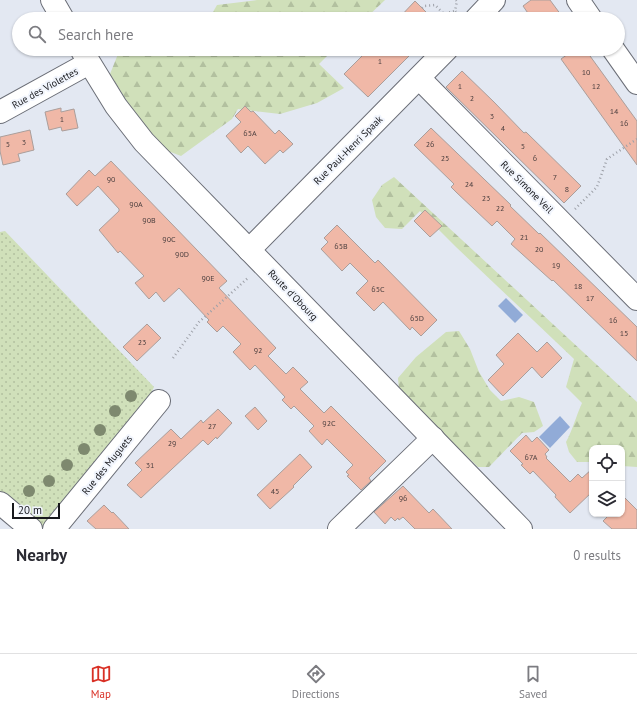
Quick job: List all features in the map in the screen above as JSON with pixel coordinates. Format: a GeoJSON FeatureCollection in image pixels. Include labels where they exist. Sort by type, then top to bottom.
{"type":"FeatureCollection","features":[{"type":"Feature","properties":{"kind":"street"},"geometry":{"type":"LineString","coordinates":[[52,0],[59,12]]}},
{"type":"Feature","properties":{"kind":"street"},"geometry":{"type":"LineString","coordinates":[[483,12],[494,0]]}},
{"type":"Feature","properties":{"kind":"street"},"geometry":{"type":"LineString","coordinates":[[578,0],[586,12]]}},
{"type":"Feature","properties":{"kind":"street","name":"Rue des Violettes"},"geometry":{"type":"LineString","coordinates":[[0,112],[85,56]]}},
{"type":"Feature","properties":{"kind":"street","name":"Route d'Obourg"},"geometry":{"type":"LineString","coordinates":[[85,56],[116,106],[144,142],[521,529]]}},
{"type":"Feature","properties":{"kind":"street","name":"Rue Paul-Henri Spaak"},"geometry":{"type":"LineString","coordinates":[[256,257],[440,56]]}},
{"type":"Feature","properties":{"kind":"street"},"geometry":{"type":"LineString","coordinates":[[618,56],[637,83]]}},
{"type":"Feature","properties":{"kind":"street","name":"Rue Simone Veil"},"geometry":{"type":"LineString","coordinates":[[419,78],[636,296]]}},
{"type":"Feature","properties":{"kind":"street","name":"Rue des Muguets"},"geometry":{"type":"LineString","coordinates":[[54,529],[159,401]]}},
{"type":"Feature","properties":{"kind":"street"},"geometry":{"type":"LineString","coordinates":[[339,529],[433,438]]}},
{"type":"Feature","properties":{"kind":"street"},"geometry":{"type":"LineString","coordinates":[[0,503],[31,529]]}},
{"type":"Feature","properties":{"kind":"path"},"geometry":{"type":"LineString","coordinates":[[449,12],[454,10],[456,0]]}},
{"type":"Feature","properties":{"kind":"path"},"geometry":{"type":"LineString","coordinates":[[422,8],[424,6],[435,5],[442,12]]}},
{"type":"Feature","properties":{"kind":"path"},"geometry":{"type":"LineString","coordinates":[[562,223],[597,187],[607,159],[637,139]]}},
{"type":"Feature","properties":{"kind":"path"},"geometry":{"type":"LineString","coordinates":[[173,358],[199,322],[256,257]]}},
{"type":"Feature","properties":{"kind":"green space"},"geometry":{"type":"Polygon","coordinates":[[[257,0],[385,0],[372,12],[213,12],[217,5],[257,0]]]}},
{"type":"Feature","properties":{"kind":"green space"},"geometry":{"type":"Polygon","coordinates":[[[117,56],[327,56],[319,64],[344,88],[317,103],[280,114],[238,109],[232,119],[181,156],[168,151],[138,119],[110,74],[117,56]]]}},
{"type":"Feature","properties":{"kind":"green space"},"geometry":{"type":"Polygon","coordinates":[[[394,177],[637,402],[637,467],[625,466],[625,445],[589,445],[589,462],[577,462],[569,452],[566,442],[582,403],[566,387],[574,359],[420,211],[402,229],[385,228],[376,217],[372,200],[382,185],[394,177]]]}},
{"type":"Feature","properties":{"kind":"green space"},"geometry":{"type":"Polygon","coordinates":[[[5,231],[154,387],[151,393],[159,401],[54,529],[31,529],[0,503],[0,232],[5,231]]]}},
{"type":"Feature","properties":{"kind":"green space"},"geometry":{"type":"Polygon","coordinates":[[[459,331],[470,349],[479,372],[490,390],[501,401],[519,397],[534,402],[543,426],[534,432],[522,433],[489,467],[478,467],[399,391],[398,378],[416,357],[446,332],[459,331]]]}},
{"type":"Feature","properties":{"kind":"water"},"geometry":{"type":"Polygon","coordinates":[[[506,298],[523,315],[515,323],[498,306],[506,298]]]}},
{"type":"Feature","properties":{"kind":"water"},"geometry":{"type":"Polygon","coordinates":[[[560,416],[570,427],[550,448],[539,437],[560,416]]]}},
{"type":"Feature","properties":{"kind":"building"},"geometry":{"type":"Polygon","coordinates":[[[531,0],[550,0],[559,12],[527,12],[523,6],[531,0]]]}},
{"type":"Feature","properties":{"kind":"building"},"geometry":{"type":"Polygon","coordinates":[[[415,1],[426,12],[405,12],[415,1]]]}},
{"type":"Feature","properties":{"kind":"building"},"geometry":{"type":"Polygon","coordinates":[[[362,56],[409,56],[368,97],[344,74],[362,56]]]}},
{"type":"Feature","properties":{"kind":"building"},"geometry":{"type":"Polygon","coordinates":[[[565,56],[590,56],[637,121],[637,165],[561,59],[565,56]]]}},
{"type":"Feature","properties":{"kind":"building"},"geometry":{"type":"Polygon","coordinates":[[[462,71],[524,133],[526,132],[581,186],[564,203],[446,87],[462,71]]]}},
{"type":"Feature","properties":{"kind":"building"},"geometry":{"type":"Polygon","coordinates":[[[245,106],[251,112],[253,111],[275,134],[279,130],[293,144],[283,153],[280,150],[265,164],[248,146],[241,153],[226,136],[241,122],[235,116],[245,106]]]}},
{"type":"Feature","properties":{"kind":"building"},"geometry":{"type":"Polygon","coordinates":[[[61,108],[61,112],[74,109],[78,128],[62,131],[61,127],[49,130],[45,112],[61,108]]]}},
{"type":"Feature","properties":{"kind":"building"},"geometry":{"type":"Polygon","coordinates":[[[431,128],[511,205],[510,206],[637,327],[637,361],[553,280],[552,281],[511,244],[515,239],[497,221],[492,226],[451,187],[454,184],[414,145],[431,128]]]}},
{"type":"Feature","properties":{"kind":"building"},"geometry":{"type":"Polygon","coordinates":[[[30,130],[34,150],[18,154],[20,161],[3,165],[0,151],[0,137],[30,130]]]}},
{"type":"Feature","properties":{"kind":"building"},"geometry":{"type":"Polygon","coordinates":[[[111,161],[227,281],[219,288],[276,348],[268,356],[286,374],[293,367],[308,382],[300,389],[324,413],[331,406],[386,461],[369,478],[371,481],[361,490],[347,476],[349,475],[346,472],[353,465],[327,439],[322,445],[309,431],[314,426],[294,406],[291,409],[282,400],[285,397],[255,365],[250,370],[233,352],[241,344],[223,326],[217,332],[207,322],[209,320],[179,288],[164,302],[156,292],[149,299],[135,283],[144,276],[120,251],[118,253],[99,230],[119,211],[119,209],[98,186],[77,206],[66,194],[89,170],[95,176],[111,161]]]}},
{"type":"Feature","properties":{"kind":"building"},"geometry":{"type":"Polygon","coordinates":[[[425,210],[442,226],[430,237],[414,221],[425,210]]]}},
{"type":"Feature","properties":{"kind":"building"},"geometry":{"type":"Polygon","coordinates":[[[337,225],[375,263],[378,260],[437,320],[421,336],[412,327],[410,330],[383,302],[374,311],[356,293],[368,281],[350,263],[342,271],[321,249],[328,242],[324,238],[337,225]]]}},
{"type":"Feature","properties":{"kind":"building"},"geometry":{"type":"Polygon","coordinates":[[[147,324],[161,338],[137,361],[123,347],[147,324]]]}},
{"type":"Feature","properties":{"kind":"building"},"geometry":{"type":"Polygon","coordinates":[[[518,333],[537,352],[547,342],[562,358],[542,378],[532,367],[503,396],[488,380],[504,364],[496,355],[518,333]]]}},
{"type":"Feature","properties":{"kind":"building"},"geometry":{"type":"Polygon","coordinates":[[[255,407],[267,421],[258,430],[245,416],[255,407]]]}},
{"type":"Feature","properties":{"kind":"building"},"geometry":{"type":"Polygon","coordinates":[[[218,409],[232,423],[217,439],[216,437],[208,445],[203,440],[141,498],[127,485],[142,470],[135,463],[171,429],[181,439],[201,420],[203,423],[218,409]]]}},
{"type":"Feature","properties":{"kind":"building"},"geometry":{"type":"Polygon","coordinates":[[[526,435],[532,442],[537,437],[549,450],[545,454],[547,457],[546,458],[570,482],[578,474],[582,478],[589,472],[589,495],[570,513],[555,497],[556,495],[533,471],[530,474],[521,465],[523,464],[510,451],[526,435]]]}},
{"type":"Feature","properties":{"kind":"building"},"geometry":{"type":"Polygon","coordinates":[[[300,454],[312,467],[293,486],[294,487],[270,509],[257,495],[300,454]]]}},
{"type":"Feature","properties":{"kind":"building"},"geometry":{"type":"Polygon","coordinates":[[[403,486],[429,513],[433,509],[452,529],[415,529],[403,517],[399,520],[398,518],[395,521],[391,517],[385,524],[374,512],[403,486]]]}},
{"type":"Feature","properties":{"kind":"building"},"geometry":{"type":"Polygon","coordinates":[[[625,498],[637,510],[637,529],[612,529],[603,521],[607,517],[625,517],[625,498]]]}},
{"type":"Feature","properties":{"kind":"building"},"geometry":{"type":"Polygon","coordinates":[[[104,505],[129,529],[96,529],[87,521],[104,505]]]}}]}
